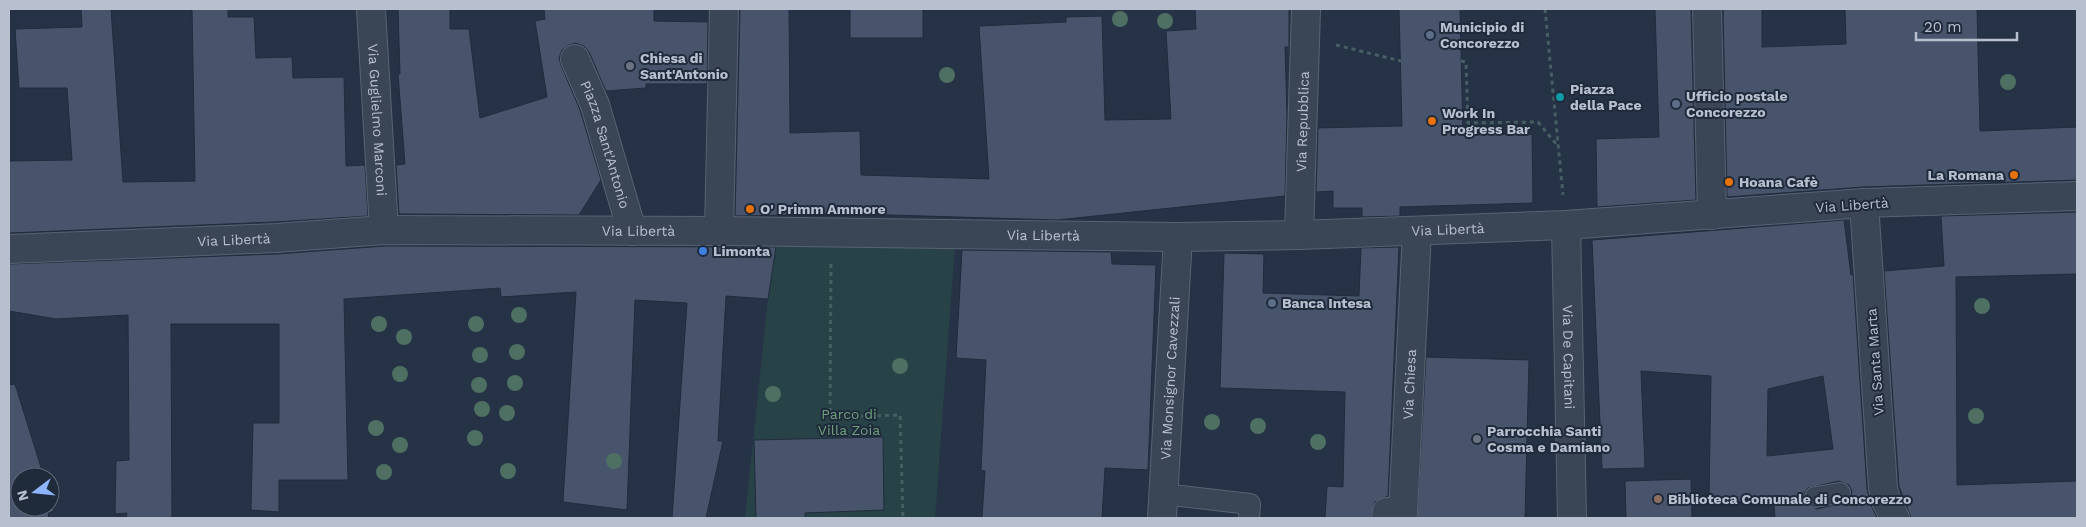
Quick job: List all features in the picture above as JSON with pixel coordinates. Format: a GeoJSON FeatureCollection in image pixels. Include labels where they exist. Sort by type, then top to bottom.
{"type":"FeatureCollection","features":[{"type":"Feature","properties":{"kind":"street","name":"Via Guglielmo Marconi"},"geometry":{"type":"LineString","coordinates":[[371,9],[384,230]]}},
{"type":"Feature","properties":{"kind":"street"},"geometry":{"type":"LineString","coordinates":[[719,231],[724,9]]}},
{"type":"Feature","properties":{"kind":"street","name":"Via Repubblica"},"geometry":{"type":"LineString","coordinates":[[1299,235],[1306,9]]}},
{"type":"Feature","properties":{"kind":"street"},"geometry":{"type":"LineString","coordinates":[[1707,9],[1712,215]]}},
{"type":"Feature","properties":{"kind":"street","name":"Piazza Sant'Antonio"},"geometry":{"type":"LineString","coordinates":[[575,59],[595,105],[632,231]]}},
{"type":"Feature","properties":{"kind":"street","name":"Via Libertà"},"geometry":{"type":"LineString","coordinates":[[9,249],[276,238],[384,230],[719,231],[1178,237],[1299,235],[1566,226],[1864,203],[2077,196]]}},
{"type":"Feature","properties":{"kind":"street","name":"Via Santa Marta"},"geometry":{"type":"LineString","coordinates":[[1864,203],[1876,489],[1886,501],[1895,518]]}},
{"type":"Feature","properties":{"kind":"street","name":"Via De Capitani"},"geometry":{"type":"LineString","coordinates":[[1566,226],[1572,518]]}},
{"type":"Feature","properties":{"kind":"street","name":"Via Chiesa"},"geometry":{"type":"LineString","coordinates":[[1386,518],[1387,512],[1403,513],[1417,231]]}},
{"type":"Feature","properties":{"kind":"street","name":"Via Monsignor Cavezzali"},"geometry":{"type":"LineString","coordinates":[[1162,506],[1178,237]]}},
{"type":"Feature","properties":{"kind":"lane"},"geometry":{"type":"LineString","coordinates":[[1815,496],[1840,493]]}},
{"type":"Feature","properties":{"kind":"lane"},"geometry":{"type":"LineString","coordinates":[[1162,506],[1250,504],[1249,518]]}},
{"type":"Feature","properties":{"kind":"path"},"geometry":{"type":"LineString","coordinates":[[1545,9],[1566,226]]}},
{"type":"Feature","properties":{"kind":"path"},"geometry":{"type":"LineString","coordinates":[[1305,38],[1401,61]]}},
{"type":"Feature","properties":{"kind":"path"},"geometry":{"type":"LineString","coordinates":[[1461,61],[1466,62],[1468,123],[1538,122],[1558,146]]}},
{"type":"Feature","properties":{"kind":"path"},"geometry":{"type":"LineString","coordinates":[[831,232],[830,417],[900,415],[903,518]]}},
{"type":"Feature","properties":{"kind":"green space","name":"Parco di Villa Zoia"},"geometry":{"type":"Polygon","coordinates":[[[777,241],[955,244],[935,518],[745,518],[768,299],[777,241]]]}},
{"type":"Feature","properties":{"kind":"building"},"geometry":{"type":"Polygon","coordinates":[[[81,9],[111,9],[123,182],[195,181],[192,9],[228,9],[228,17],[254,17],[256,58],[292,57],[293,78],[344,77],[346,166],[365,165],[368,216],[275,222],[9,233],[9,161],[72,160],[67,88],[19,88],[15,29],[82,27],[81,9]]]}},
{"type":"Feature","properties":{"kind":"building"},"geometry":{"type":"Polygon","coordinates":[[[398,9],[450,9],[450,29],[469,29],[480,118],[547,97],[535,21],[545,19],[544,9],[654,9],[654,21],[708,22],[707,84],[646,84],[646,88],[606,91],[589,52],[584,46],[576,43],[569,45],[562,50],[559,58],[580,110],[601,180],[579,215],[399,214],[396,165],[405,164],[398,74],[400,74],[398,9]]]}},
{"type":"Feature","properties":{"kind":"building"},"geometry":{"type":"Polygon","coordinates":[[[740,9],[789,9],[790,133],[860,131],[861,175],[989,179],[979,26],[1066,22],[1066,17],[1102,16],[1105,120],[1171,119],[1166,31],[1196,29],[1195,9],[1289,9],[1289,47],[1285,47],[1287,114],[1285,196],[1057,220],[858,214],[735,216],[740,9]]]}},
{"type":"Feature","properties":{"kind":"building"},"geometry":{"type":"Polygon","coordinates":[[[850,9],[923,9],[923,38],[850,38],[850,9]]]}},
{"type":"Feature","properties":{"kind":"building"},"geometry":{"type":"Polygon","coordinates":[[[1399,9],[1460,9],[1463,135],[1532,134],[1533,203],[1400,207],[1400,216],[1362,217],[1362,208],[1333,208],[1333,191],[1316,192],[1318,128],[1402,126],[1399,9]]]}},
{"type":"Feature","properties":{"kind":"building"},"geometry":{"type":"Polygon","coordinates":[[[1655,9],[1691,9],[1696,200],[1597,207],[1596,139],[1659,137],[1655,9]]]}},
{"type":"Feature","properties":{"kind":"building"},"geometry":{"type":"Polygon","coordinates":[[[1723,9],[1762,9],[1762,47],[1846,44],[1845,9],[1977,9],[1980,131],[2077,127],[2077,180],[1863,187],[1727,197],[1723,9]]]}},
{"type":"Feature","properties":{"kind":"building"},"geometry":{"type":"Polygon","coordinates":[[[2077,212],[2077,274],[1956,277],[1957,485],[2077,481],[2077,518],[1911,518],[1899,486],[1884,271],[1944,266],[1941,216],[2077,212]]]}},
{"type":"Feature","properties":{"kind":"building"},"geometry":{"type":"Polygon","coordinates":[[[1844,220],[1851,275],[1853,274],[1867,489],[1877,518],[1775,518],[1774,505],[1709,499],[1711,376],[1641,371],[1645,468],[1602,469],[1592,240],[1844,220]],[[1823,376],[1768,389],[1767,456],[1833,449],[1823,376]],[[1839,481],[1808,488],[1804,493],[1806,504],[1817,509],[1847,502],[1851,497],[1852,491],[1849,485],[1839,481]]]}},
{"type":"Feature","properties":{"kind":"building"},"geometry":{"type":"Polygon","coordinates":[[[385,246],[776,247],[768,299],[726,296],[718,441],[723,441],[706,518],[672,518],[687,303],[635,300],[627,510],[563,502],[576,292],[501,297],[500,288],[344,299],[348,480],[279,480],[279,512],[251,510],[253,423],[279,423],[279,324],[171,324],[172,518],[126,518],[127,513],[115,514],[116,461],[129,460],[128,315],[56,319],[9,311],[9,264],[277,254],[385,246]]]}},
{"type":"Feature","properties":{"kind":"building"},"geometry":{"type":"Polygon","coordinates":[[[1399,247],[1388,496],[1375,502],[1371,518],[1325,518],[1327,486],[1343,487],[1345,392],[1220,388],[1224,253],[1264,254],[1263,293],[1359,296],[1361,248],[1399,247]]]}},
{"type":"Feature","properties":{"kind":"building"},"geometry":{"type":"Polygon","coordinates":[[[962,250],[1111,252],[1112,264],[1156,265],[1148,470],[1105,468],[1102,518],[982,518],[985,471],[981,470],[986,360],[956,358],[962,250]]]}},
{"type":"Feature","properties":{"kind":"building","name":"Parrocchia Santi Cosma e Damiano"},"geometry":{"type":"Polygon","coordinates":[[[1426,357],[1529,360],[1525,518],[1417,518],[1426,357]]]}},
{"type":"Feature","properties":{"kind":"building"},"geometry":{"type":"Polygon","coordinates":[[[15,384],[41,467],[10,467],[10,517],[49,518],[9,518],[9,385],[15,384]]]}},
{"type":"Feature","properties":{"kind":"building"},"geometry":{"type":"Polygon","coordinates":[[[883,437],[884,510],[805,513],[805,518],[756,518],[754,440],[883,437]]]}},
{"type":"Feature","properties":{"kind":"building","name":"Biblioteca Comunale di Concorezzo"},"geometry":{"type":"Polygon","coordinates":[[[1691,479],[1692,518],[1626,518],[1625,481],[1691,479]]]}},
{"type":"Feature","properties":{"kind":"place","name":"Municipio di Concorezzo"},"geometry":{"type":"Point","coordinates":[1430,35]}},
{"type":"Feature","properties":{"kind":"place","name":"Chiesa di Sant'Antonio"},"geometry":{"type":"Point","coordinates":[630,66]}},
{"type":"Feature","properties":{"kind":"place","name":"Piazza della Pace"},"geometry":{"type":"Point","coordinates":[1560,97]}},
{"type":"Feature","properties":{"kind":"place","name":"Ufficio postale Concorezzo"},"geometry":{"type":"Point","coordinates":[1676,104]}},
{"type":"Feature","properties":{"kind":"place","name":"Work In Progress Bar"},"geometry":{"type":"Point","coordinates":[1432,121]}},
{"type":"Feature","properties":{"kind":"place","name":"La Romana"},"geometry":{"type":"Point","coordinates":[2014,175]}},
{"type":"Feature","properties":{"kind":"place","name":"Hoana Cafè"},"geometry":{"type":"Point","coordinates":[1729,182]}},
{"type":"Feature","properties":{"kind":"place","name":"O' Primm Ammore"},"geometry":{"type":"Point","coordinates":[750,209]}},
{"type":"Feature","properties":{"kind":"place","name":"Limonta"},"geometry":{"type":"Point","coordinates":[703,251]}},
{"type":"Feature","properties":{"kind":"place","name":"Banca Intesa"},"geometry":{"type":"Point","coordinates":[1272,303]}},
{"type":"Feature","properties":{"kind":"place","name":"Parrocchia Santi Cosma e Damiano"},"geometry":{"type":"Point","coordinates":[1477,439]}},
{"type":"Feature","properties":{"kind":"place","name":"Biblioteca Comunale di Concorezzo"},"geometry":{"type":"Point","coordinates":[1658,499]}}]}
